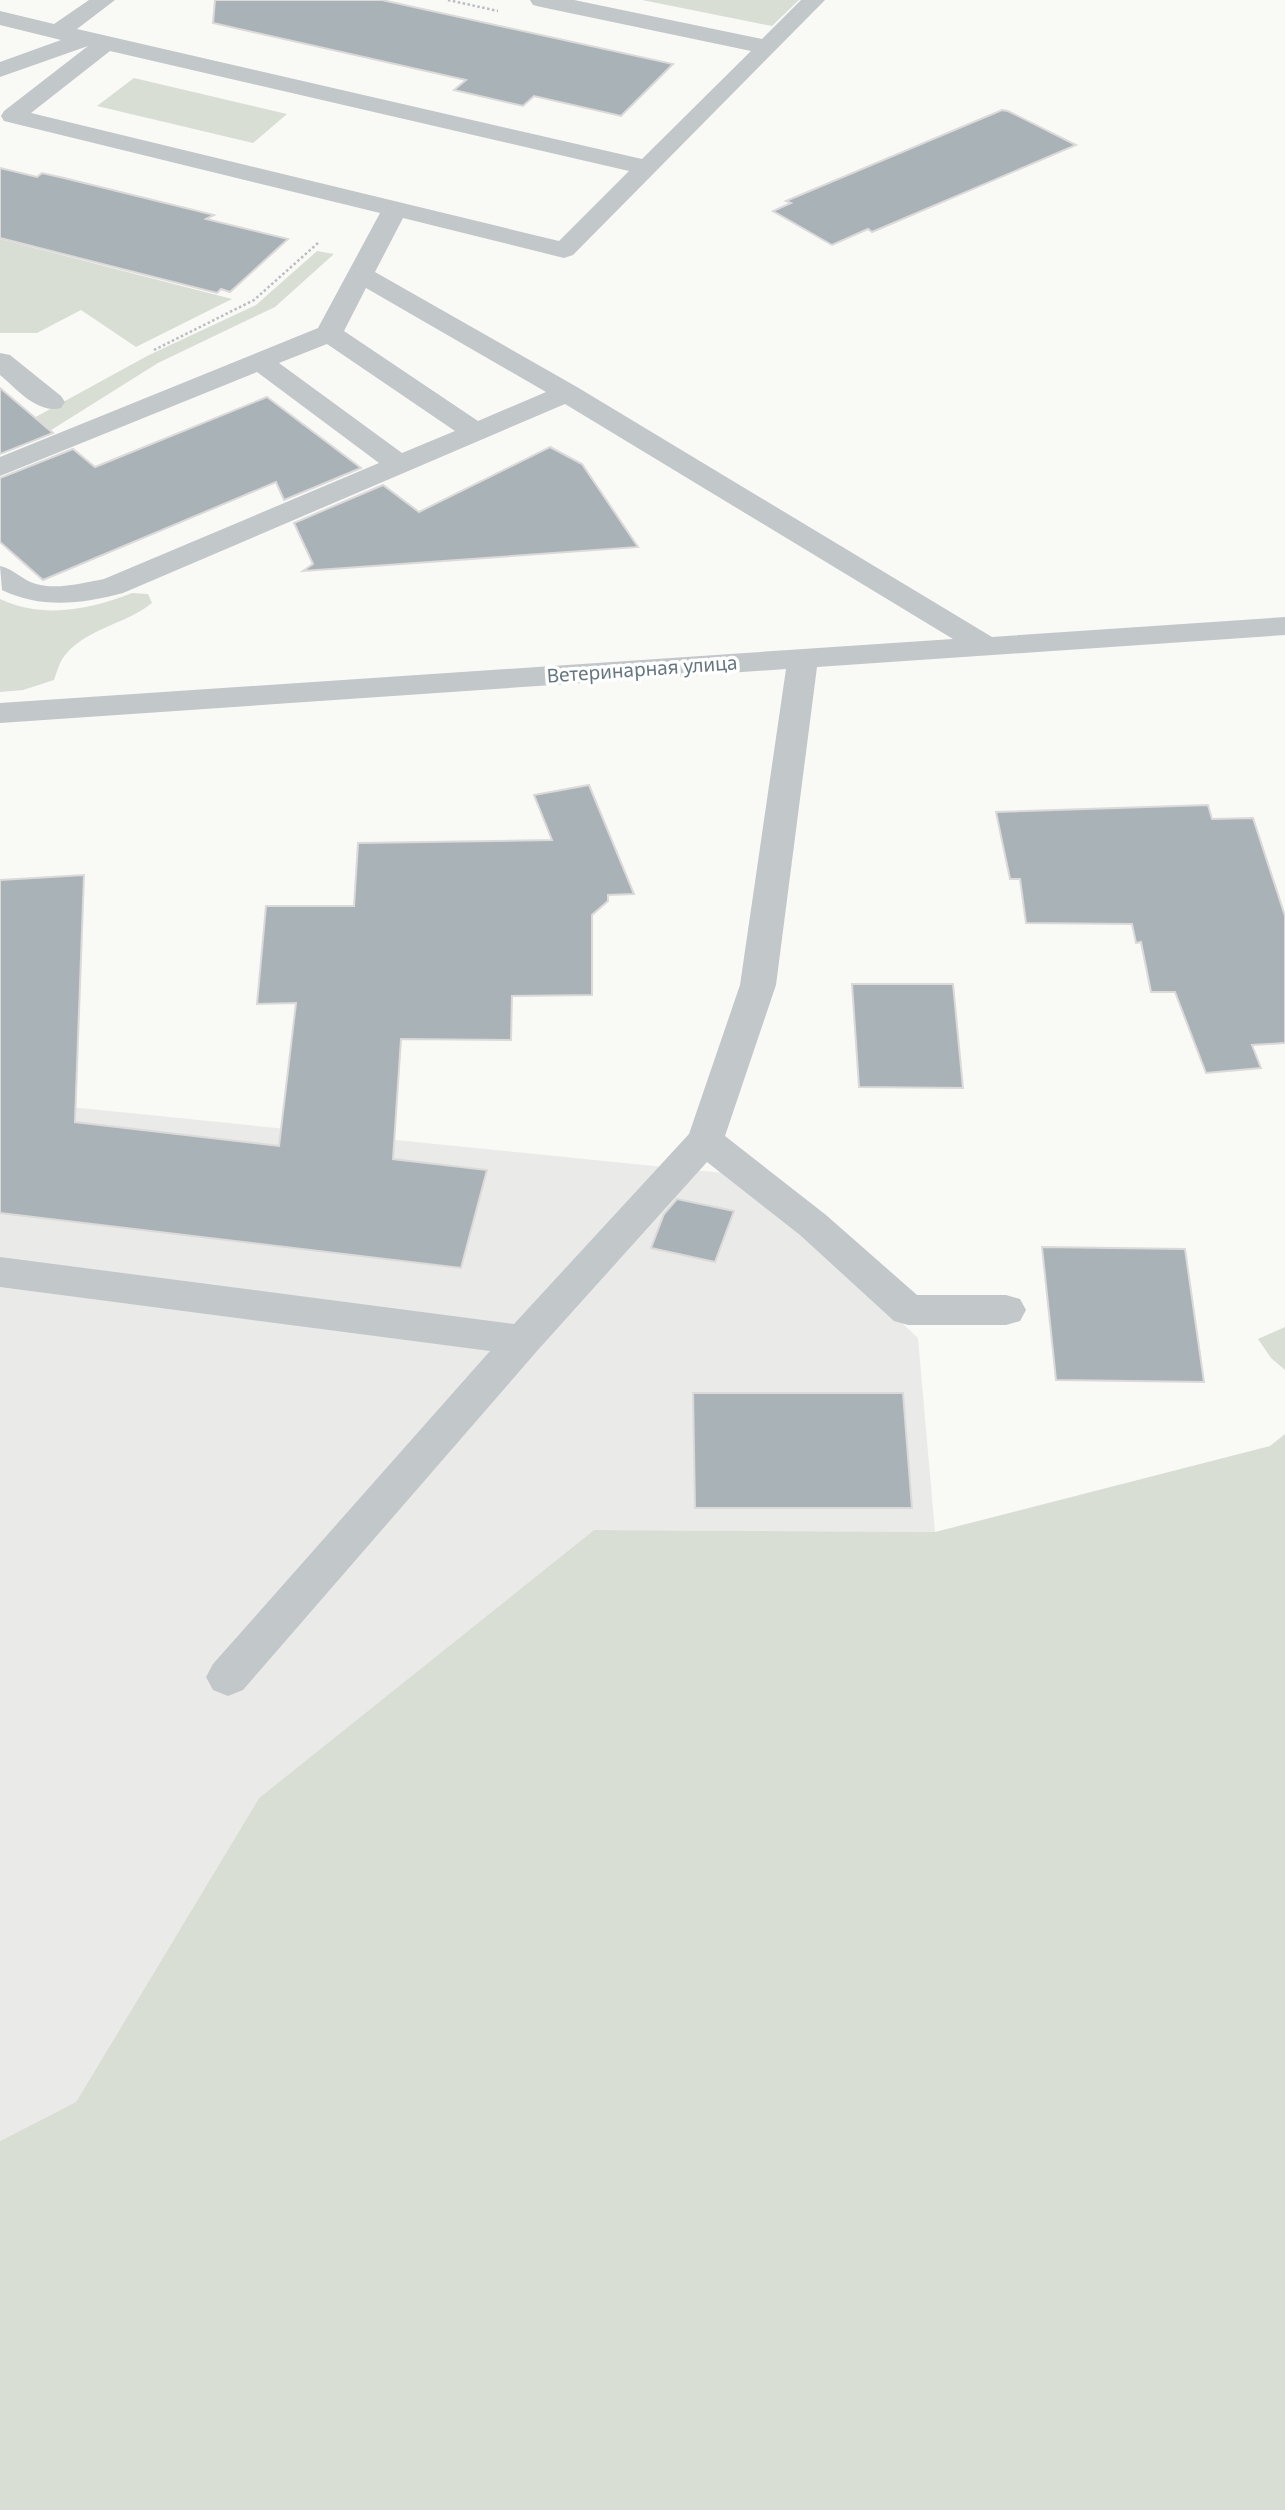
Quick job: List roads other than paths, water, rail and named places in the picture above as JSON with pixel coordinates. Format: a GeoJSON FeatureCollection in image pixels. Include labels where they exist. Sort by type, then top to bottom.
{"type":"FeatureCollection","features":[{"type":"Feature","properties":{"kind":"street"},"geometry":{"type":"LineString","coordinates":[[58,32],[104,0]]}},
{"type":"Feature","properties":{"kind":"street"},"geometry":{"type":"LineString","coordinates":[[541,0],[767,47]]}},
{"type":"Feature","properties":{"kind":"street"},"geometry":{"type":"LineString","coordinates":[[6,121],[564,250],[814,0]]}},
{"type":"Feature","properties":{"kind":"street"},"geometry":{"type":"LineString","coordinates":[[1,18],[647,168]]}},
{"type":"Feature","properties":{"kind":"street"},"geometry":{"type":"LineString","coordinates":[[0,69],[96,41]]}},
{"type":"Feature","properties":{"kind":"street"},"geometry":{"type":"LineString","coordinates":[[6,121],[96,41]]}},
{"type":"Feature","properties":{"kind":"street"},"geometry":{"type":"LineString","coordinates":[[0,467],[329,333],[395,209]]}},
{"type":"Feature","properties":{"kind":"street"},"geometry":{"type":"LineString","coordinates":[[360,274],[567,393],[986,646]]}},
{"type":"Feature","properties":{"kind":"street"},"geometry":{"type":"LineString","coordinates":[[329,333],[476,432]]}},
{"type":"Feature","properties":{"kind":"street"},"geometry":{"type":"LineString","coordinates":[[0,361],[51,402]]}},
{"type":"Feature","properties":{"kind":"street"},"geometry":{"type":"LineString","coordinates":[[259,361],[400,465]]}},
{"type":"Feature","properties":{"kind":"street"},"geometry":{"type":"LineString","coordinates":[[0,575],[20,590],[29,593],[76,593],[112,587],[567,393]]}},
{"type":"Feature","properties":{"kind":"street","name":"Ветеринарная улица"},"geometry":{"type":"LineString","coordinates":[[0,713],[1285,625]]}},
{"type":"Feature","properties":{"kind":"street"},"geometry":{"type":"LineString","coordinates":[[228,1677],[523,1340],[705,1140],[758,985],[803,658]]}},
{"type":"Feature","properties":{"kind":"street"},"geometry":{"type":"LineString","coordinates":[[705,1140],[813,1225],[908,1310],[1006,1310]]}},
{"type":"Feature","properties":{"kind":"street"},"geometry":{"type":"LineString","coordinates":[[0,1272],[523,1340]]}}]}
